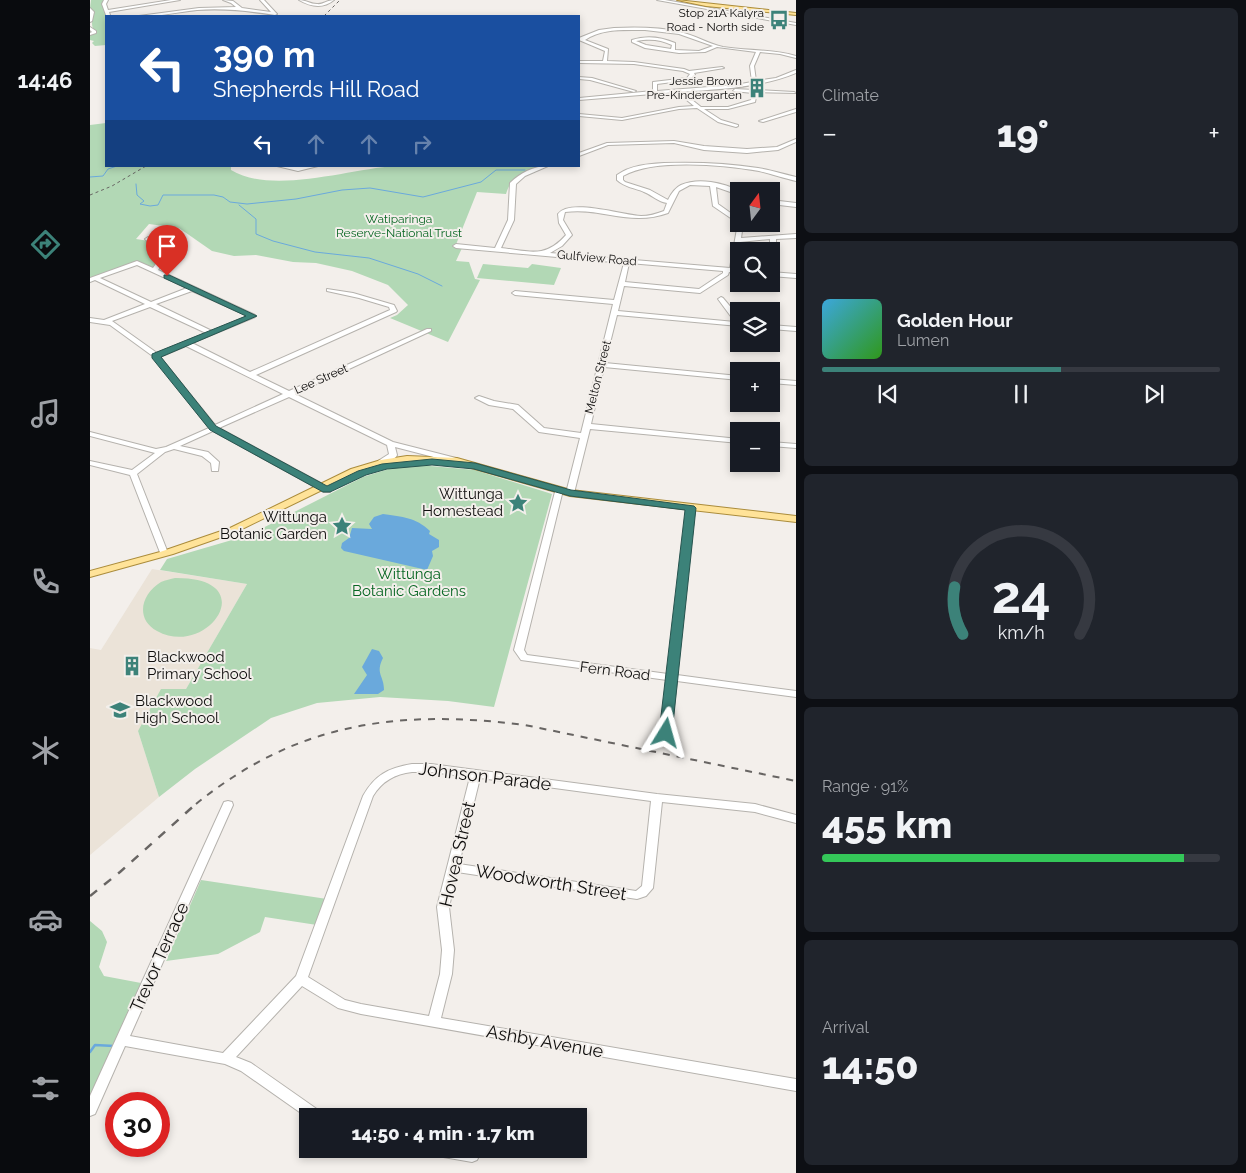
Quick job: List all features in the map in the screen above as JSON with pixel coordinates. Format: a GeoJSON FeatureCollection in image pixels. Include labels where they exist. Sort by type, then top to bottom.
{"type":"FeatureCollection","features":[{"type":"Feature","properties":{"kind":"main road"},"geometry":{"type":"LineString","coordinates":[[679,0],[706,5],[796,14]]}},
{"type":"Feature","properties":{"kind":"main road"},"geometry":{"type":"LineString","coordinates":[[90,574],[164,553],[194,547],[238,533],[354,471],[381,463],[407,459],[457,461],[570,493],[796,519]]}},
{"type":"Feature","properties":{"kind":"main road"},"geometry":{"type":"LineString","coordinates":[[324,488],[386,466],[432,462],[475,466]]}},
{"type":"Feature","properties":{"kind":"street"},"geometry":{"type":"LineString","coordinates":[[106,0],[105,6],[109,15]]}},
{"type":"Feature","properties":{"kind":"street"},"geometry":{"type":"LineString","coordinates":[[146,0],[172,15]]}},
{"type":"Feature","properties":{"kind":"street"},"geometry":{"type":"LineString","coordinates":[[108,10],[178,0]]}},
{"type":"Feature","properties":{"kind":"street"},"geometry":{"type":"LineString","coordinates":[[225,0],[232,2],[241,9]]}},
{"type":"Feature","properties":{"kind":"street"},"geometry":{"type":"LineString","coordinates":[[147,15],[191,9],[241,9],[275,14],[262,0]]}},
{"type":"Feature","properties":{"kind":"street"},"geometry":{"type":"LineString","coordinates":[[301,0],[313,6],[322,6],[332,0]]}},
{"type":"Feature","properties":{"kind":"street"},"geometry":{"type":"LineString","coordinates":[[659,0],[796,24]]}},
{"type":"Feature","properties":{"kind":"street"},"geometry":{"type":"LineString","coordinates":[[90,9],[92,12],[90,21]]}},
{"type":"Feature","properties":{"kind":"street"},"geometry":{"type":"LineString","coordinates":[[755,17],[755,23]]}},
{"type":"Feature","properties":{"kind":"street"},"geometry":{"type":"LineString","coordinates":[[90,28],[95,32],[90,34]]}},
{"type":"Feature","properties":{"kind":"street"},"geometry":{"type":"LineString","coordinates":[[581,39],[598,32],[652,30],[682,34],[716,46],[796,58]]}},
{"type":"Feature","properties":{"kind":"street"},"geometry":{"type":"LineString","coordinates":[[581,39],[607,50],[605,61]]}},
{"type":"Feature","properties":{"kind":"street"},"geometry":{"type":"LineString","coordinates":[[673,50],[674,44],[664,40],[644,39],[633,41],[635,44],[644,47],[673,50],[703,51],[716,46]]}},
{"type":"Feature","properties":{"kind":"street"},"geometry":{"type":"LineString","coordinates":[[754,83],[752,66],[758,52]]}},
{"type":"Feature","properties":{"kind":"street"},"geometry":{"type":"LineString","coordinates":[[580,62],[634,63],[690,72],[722,68]]}},
{"type":"Feature","properties":{"kind":"street"},"geometry":{"type":"LineString","coordinates":[[655,92],[655,83],[688,79],[692,75],[690,72]]}},
{"type":"Feature","properties":{"kind":"street"},"geometry":{"type":"LineString","coordinates":[[580,99],[723,87],[777,79],[796,72]]}},
{"type":"Feature","properties":{"kind":"street"},"geometry":{"type":"LineString","coordinates":[[580,78],[590,79],[642,94]]}},
{"type":"Feature","properties":{"kind":"street"},"geometry":{"type":"LineString","coordinates":[[723,87],[750,91],[794,93]]}},
{"type":"Feature","properties":{"kind":"street"},"geometry":{"type":"LineString","coordinates":[[678,91],[699,108],[724,124],[736,126]]}},
{"type":"Feature","properties":{"kind":"street"},"geometry":{"type":"LineString","coordinates":[[580,115],[622,119],[679,108],[728,108],[753,101],[755,92],[750,91]]}},
{"type":"Feature","properties":{"kind":"street"},"geometry":{"type":"LineString","coordinates":[[760,121],[796,110]]}},
{"type":"Feature","properties":{"kind":"street"},"geometry":{"type":"LineString","coordinates":[[580,155],[607,144],[674,142],[704,148],[747,151],[778,148],[796,140]]}},
{"type":"Feature","properties":{"kind":"street"},"geometry":{"type":"LineString","coordinates":[[671,202],[664,201],[648,190],[623,183],[620,180],[620,176],[631,169],[652,164],[726,166],[758,170],[796,179]]}},
{"type":"Feature","properties":{"kind":"street"},"geometry":{"type":"LineString","coordinates":[[285,167],[298,169],[310,167]]}},
{"type":"Feature","properties":{"kind":"street"},"geometry":{"type":"LineString","coordinates":[[497,250],[510,220],[513,183],[523,175],[543,167]]}},
{"type":"Feature","properties":{"kind":"street"},"geometry":{"type":"LineString","coordinates":[[713,184],[715,205],[730,216]]}},
{"type":"Feature","properties":{"kind":"street"},"geometry":{"type":"LineString","coordinates":[[543,254],[560,245],[569,235],[559,220],[563,210],[581,208],[608,213],[644,216],[664,213],[677,191],[684,186],[713,184],[730,188]]}},
{"type":"Feature","properties":{"kind":"street"},"geometry":{"type":"LineString","coordinates":[[780,203],[796,205]]}},
{"type":"Feature","properties":{"kind":"street"},"geometry":{"type":"LineString","coordinates":[[738,232],[737,240],[796,236]]}},
{"type":"Feature","properties":{"kind":"street"},"geometry":{"type":"LineString","coordinates":[[773,237],[773,242]]}},
{"type":"Feature","properties":{"kind":"street"},"geometry":{"type":"LineString","coordinates":[[148,239],[167,252],[154,271]]}},
{"type":"Feature","properties":{"kind":"street","name":"Gulfview Road"},"geometry":{"type":"LineString","coordinates":[[456,246],[730,270]]}},
{"type":"Feature","properties":{"kind":"street","name":"Melton Street"},"geometry":{"type":"LineString","coordinates":[[570,493],[626,261]]}},
{"type":"Feature","properties":{"kind":"street"},"geometry":{"type":"LineString","coordinates":[[92,279],[137,263],[253,316]]}},
{"type":"Feature","properties":{"kind":"street"},"geometry":{"type":"LineString","coordinates":[[621,284],[700,291],[730,272]]}},
{"type":"Feature","properties":{"kind":"street"},"geometry":{"type":"LineString","coordinates":[[780,275],[796,276]]}},
{"type":"Feature","properties":{"kind":"street"},"geometry":{"type":"LineString","coordinates":[[92,279],[151,304],[211,333]]}},
{"type":"Feature","properties":{"kind":"street"},"geometry":{"type":"LineString","coordinates":[[107,322],[193,288]]}},
{"type":"Feature","properties":{"kind":"street"},"geometry":{"type":"LineString","coordinates":[[250,375],[394,311],[392,306],[357,294],[329,290]]}},
{"type":"Feature","properties":{"kind":"street"},"geometry":{"type":"LineString","coordinates":[[514,293],[617,302]]}},
{"type":"Feature","properties":{"kind":"street"},"geometry":{"type":"LineString","coordinates":[[721,299],[730,311]]}},
{"type":"Feature","properties":{"kind":"street"},"geometry":{"type":"LineString","coordinates":[[614,313],[730,322]]}},
{"type":"Feature","properties":{"kind":"street"},"geometry":{"type":"LineString","coordinates":[[156,356],[253,316]]}},
{"type":"Feature","properties":{"kind":"street"},"geometry":{"type":"LineString","coordinates":[[90,320],[112,323],[156,356],[213,428],[324,488]]}},
{"type":"Feature","properties":{"kind":"street"},"geometry":{"type":"LineString","coordinates":[[780,328],[796,329]]}},
{"type":"Feature","properties":{"kind":"street","name":"Lee Street"},"geometry":{"type":"LineString","coordinates":[[133,473],[162,451],[429,330]]}},
{"type":"Feature","properties":{"kind":"street"},"geometry":{"type":"LineString","coordinates":[[186,343],[390,444],[457,461]]}},
{"type":"Feature","properties":{"kind":"street"},"geometry":{"type":"LineString","coordinates":[[601,364],[730,377]]}},
{"type":"Feature","properties":{"kind":"street"},"geometry":{"type":"LineString","coordinates":[[780,382],[796,383]]}},
{"type":"Feature","properties":{"kind":"street"},"geometry":{"type":"LineString","coordinates":[[479,398],[492,403],[515,407],[542,430],[584,436]]}},
{"type":"Feature","properties":{"kind":"street"},"geometry":{"type":"LineString","coordinates":[[586,426],[730,440]]}},
{"type":"Feature","properties":{"kind":"street"},"geometry":{"type":"LineString","coordinates":[[90,434],[162,451]]}},
{"type":"Feature","properties":{"kind":"street"},"geometry":{"type":"LineString","coordinates":[[381,463],[393,455],[390,444]]}},
{"type":"Feature","properties":{"kind":"street"},"geometry":{"type":"LineString","coordinates":[[780,445],[796,446]]}},
{"type":"Feature","properties":{"kind":"street"},"geometry":{"type":"LineString","coordinates":[[174,446],[205,454],[215,462],[215,469]]}},
{"type":"Feature","properties":{"kind":"street"},"geometry":{"type":"LineString","coordinates":[[90,463],[133,473],[164,553]]}},
{"type":"Feature","properties":{"kind":"street","name":"Fern Road"},"geometry":{"type":"LineString","coordinates":[[559,490],[519,650],[524,658],[796,694]]}},
{"type":"Feature","properties":{"kind":"street"},"geometry":{"type":"LineString","coordinates":[[666,733],[691,508]]}},
{"type":"Feature","properties":{"kind":"street","name":"Johnson Parade"},"geometry":{"type":"LineString","coordinates":[[226,1059],[301,979],[372,787],[389,773],[402,768],[416,767],[658,798],[755,808],[796,819]]}},
{"type":"Feature","properties":{"kind":"street","name":"Hovea Street"},"geometry":{"type":"LineString","coordinates":[[434,1022],[446,974],[448,950],[442,907],[476,774]]}},
{"type":"Feature","properties":{"kind":"street","name":"Woodworth Street"},"geometry":{"type":"LineString","coordinates":[[453,867],[637,895],[647,888],[658,798]]}},
{"type":"Feature","properties":{"kind":"street","name":"Trevor Terrace"},"geometry":{"type":"LineString","coordinates":[[90,1110],[228,805]]}},
{"type":"Feature","properties":{"kind":"street","name":"Ashby Avenue"},"geometry":{"type":"LineString","coordinates":[[301,979],[342,1004],[361,1009],[796,1085]]}},
{"type":"Feature","properties":{"kind":"street"},"geometry":{"type":"LineString","coordinates":[[122,1040],[226,1059],[246,1067],[305,1108]]}},
{"type":"Feature","properties":{"kind":"shaded area","name":"Blackwood High School"},"geometry":{"type":"Polygon","coordinates":[[[152,569],[247,584],[186,689],[138,731],[159,797],[90,855],[90,648],[101,650],[152,569]]]}},
{"type":"Feature","properties":{"kind":"green space"},"geometry":{"type":"Polygon","coordinates":[[[91,0],[104,0],[107,15],[105,15],[105,45],[95,46],[92,43],[94,41],[90,40],[90,35],[96,32],[92,26],[94,12],[90,8],[91,0]]]}},
{"type":"Feature","properties":{"kind":"green space","name":"Watiparinga Reserve-National Trust"},"geometry":{"type":"Polygon","coordinates":[[[105,123],[105,167],[231,167],[231,170],[248,177],[289,181],[386,167],[541,167],[512,181],[506,194],[477,192],[455,247],[462,248],[456,261],[469,262],[475,279],[480,280],[448,342],[390,318],[397,315],[408,305],[388,285],[352,271],[316,263],[293,262],[256,255],[234,256],[212,251],[179,228],[149,224],[136,239],[149,241],[163,252],[152,268],[138,262],[90,278],[90,125],[105,123]]]}},
{"type":"Feature","properties":{"kind":"green space"},"geometry":{"type":"Polygon","coordinates":[[[483,264],[528,268],[532,264],[561,268],[554,285],[477,278],[483,264]]]}},
{"type":"Feature","properties":{"kind":"green space","name":"Wittunga Botanic Gardens"},"geometry":{"type":"Polygon","coordinates":[[[419,465],[475,470],[552,494],[494,707],[448,701],[380,697],[317,703],[271,718],[195,769],[159,797],[138,731],[161,689],[186,689],[247,584],[160,570],[167,559],[249,535],[363,477],[392,468],[419,465]]]}},
{"type":"Feature","properties":{"kind":"green space"},"geometry":{"type":"Polygon","coordinates":[[[175,578],[202,581],[217,590],[222,602],[218,615],[209,626],[194,634],[176,637],[157,631],[150,626],[143,613],[145,600],[154,587],[163,581],[175,578]]]}},
{"type":"Feature","properties":{"kind":"green space"},"geometry":{"type":"Polygon","coordinates":[[[201,880],[327,899],[317,925],[265,917],[260,932],[218,954],[166,961],[201,880]]]}},
{"type":"Feature","properties":{"kind":"green space"},"geometry":{"type":"Polygon","coordinates":[[[90,921],[102,931],[107,942],[99,967],[104,976],[141,983],[93,1094],[90,1096],[90,921]]]}},
{"type":"Feature","properties":{"kind":"water"},"geometry":{"type":"Polygon","coordinates":[[[383,514],[414,520],[430,531],[429,534],[439,540],[439,547],[432,551],[433,556],[427,570],[344,551],[341,548],[342,543],[349,538],[352,528],[372,529],[369,524],[374,517],[383,514]]]}},
{"type":"Feature","properties":{"kind":"water"},"geometry":{"type":"Polygon","coordinates":[[[372,649],[379,651],[383,658],[380,671],[384,690],[378,694],[354,694],[367,675],[362,667],[372,649]]]}},
{"type":"Feature","properties":{"kind":"waterway"},"geometry":{"type":"LineString","coordinates":[[90,177],[103,176],[108,169],[114,167]]}},
{"type":"Feature","properties":{"kind":"waterway"},"geometry":{"type":"LineString","coordinates":[[136,184],[137,195],[144,201],[140,204],[150,206],[158,205],[163,195],[214,195],[223,197],[230,202],[247,204],[296,199],[342,190],[370,188],[423,197],[481,182],[496,170],[525,170]]}},
{"type":"Feature","properties":{"kind":"waterway"},"geometry":{"type":"LineString","coordinates":[[239,205],[256,219],[256,234],[273,241],[315,252],[369,258],[418,274],[442,286]]}},
{"type":"Feature","properties":{"kind":"waterway"},"geometry":{"type":"LineString","coordinates":[[90,1052],[95,1045],[114,1046]]}},
{"type":"Feature","properties":{"kind":"railway"},"geometry":{"type":"LineString","coordinates":[[325,15],[340,0]]}},
{"type":"Feature","properties":{"kind":"railway"},"geometry":{"type":"LineString","coordinates":[[90,195],[112,186],[144,167]]}},
{"type":"Feature","properties":{"kind":"railway"},"geometry":{"type":"LineString","coordinates":[[196,804],[234,776],[272,755],[311,739],[351,728],[392,721],[435,719],[479,720],[525,725],[796,781]]}},
{"type":"Feature","properties":{"kind":"railway"},"geometry":{"type":"LineString","coordinates":[[90,896],[120,872],[197,803]]}},
{"type":"Feature","properties":{"kind":"place","name":"Stop 21A Kalyra Road - North side"},"geometry":{"type":"Point","coordinates":[779,20]}},
{"type":"Feature","properties":{"kind":"place","name":"Jessie Brown Pre-Kindergarten"},"geometry":{"type":"Point","coordinates":[757,88]}},
{"type":"Feature","properties":{"kind":"place","name":"Wittunga Homestead"},"geometry":{"type":"Point","coordinates":[518,503]}},
{"type":"Feature","properties":{"kind":"place","name":"Wittunga Botanic Garden"},"geometry":{"type":"Point","coordinates":[342,526]}},
{"type":"Feature","properties":{"kind":"place","name":"Blackwood Primary School"},"geometry":{"type":"Point","coordinates":[132,666]}},
{"type":"Feature","properties":{"kind":"place","name":"Blackwood High School"},"geometry":{"type":"Point","coordinates":[120,710]}},
{"type":"Feature","properties":{"kind":"route"},"geometry":{"type":"LineString","coordinates":[[167,276],[253,316],[156,356],[213,428],[326,490],[372,469],[409,462],[446,462],[475,466],[570,493],[691,508],[674,675],[666,733]]}}]}
